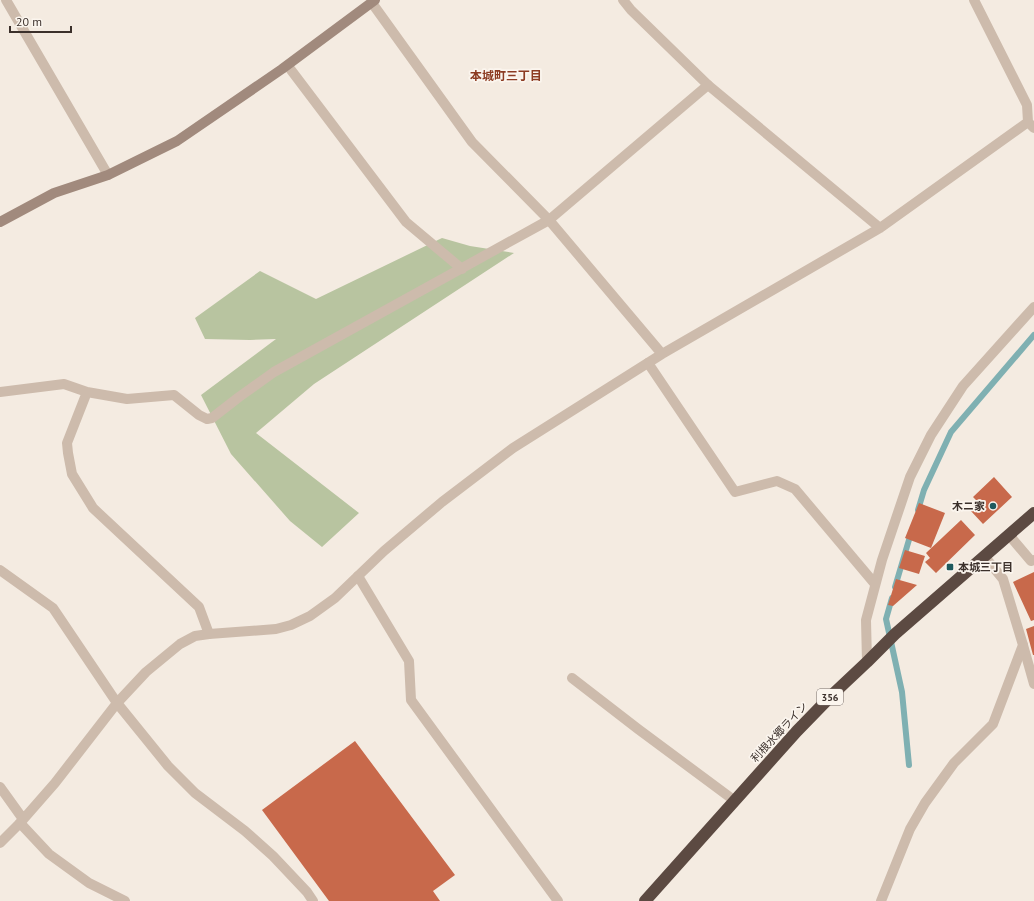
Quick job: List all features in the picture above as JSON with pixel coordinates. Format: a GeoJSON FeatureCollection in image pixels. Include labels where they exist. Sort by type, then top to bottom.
{"type":"FeatureCollection","features":[{"type":"Feature","properties":{"kind":"highway","name":"利根水郷ライン"},"geometry":{"type":"LineString","coordinates":[[645,901],[832,694],[868,662],[895,634],[1034,513]]}},
{"type":"Feature","properties":{"kind":"street"},"geometry":{"type":"LineString","coordinates":[[6,0],[108,175]]}},
{"type":"Feature","properties":{"kind":"street"},"geometry":{"type":"LineString","coordinates":[[623,0],[631,10],[708,85],[880,228]]}},
{"type":"Feature","properties":{"kind":"street"},"geometry":{"type":"LineString","coordinates":[[0,843],[55,783],[117,703],[146,672],[180,644],[196,636],[209,634],[276,630],[310,616],[335,598],[384,550],[442,502],[513,448],[662,354],[880,228],[1031,125],[1027,105],[974,0]]}},
{"type":"Feature","properties":{"kind":"street"},"geometry":{"type":"LineString","coordinates":[[0,222],[54,193],[108,175],[177,141],[282,69],[373,1],[472,142],[549,220],[662,354]]}},
{"type":"Feature","properties":{"kind":"street"},"geometry":{"type":"LineString","coordinates":[[291,70],[406,222],[462,269]]}},
{"type":"Feature","properties":{"kind":"street"},"geometry":{"type":"LineString","coordinates":[[0,392],[64,384],[87,392],[127,399],[174,395],[199,415],[207,419],[212,418],[274,372],[549,220],[708,85]]}},
{"type":"Feature","properties":{"kind":"street"},"geometry":{"type":"LineString","coordinates":[[868,662],[866,620],[882,560],[910,478],[931,435],[963,386],[1034,307]]}},
{"type":"Feature","properties":{"kind":"street"},"geometry":{"type":"LineString","coordinates":[[648,363],[736,492],[776,481],[794,489],[875,584]]}},
{"type":"Feature","properties":{"kind":"street"},"geometry":{"type":"LineString","coordinates":[[87,392],[67,442],[72,474],[93,508],[199,607],[209,634]]}},
{"type":"Feature","properties":{"kind":"street"},"geometry":{"type":"LineString","coordinates":[[1009,534],[1031,560],[1034,560]]}},
{"type":"Feature","properties":{"kind":"street"},"geometry":{"type":"LineString","coordinates":[[984,556],[1004,578],[1034,684]]}},
{"type":"Feature","properties":{"kind":"street"},"geometry":{"type":"LineString","coordinates":[[0,570],[53,608],[117,703],[168,766],[195,793],[245,831],[273,856],[307,892],[313,901]]}},
{"type":"Feature","properties":{"kind":"street"},"geometry":{"type":"LineString","coordinates":[[358,576],[409,661],[411,700],[558,901]]}},
{"type":"Feature","properties":{"kind":"street"},"geometry":{"type":"LineString","coordinates":[[881,901],[910,829],[925,803],[954,764],[993,724],[1023,645]]}},
{"type":"Feature","properties":{"kind":"street"},"geometry":{"type":"LineString","coordinates":[[572,678],[735,801]]}},
{"type":"Feature","properties":{"kind":"street"},"geometry":{"type":"LineString","coordinates":[[0,787],[21,821],[49,854],[89,883],[125,901]]}},
{"type":"Feature","properties":{"kind":"green space"},"geometry":{"type":"Polygon","coordinates":[[[442,238],[470,246],[514,253],[314,384],[256,433],[359,513],[322,547],[290,521],[231,454],[201,395],[276,339],[205,339],[195,318],[260,271],[316,299],[442,238]]]}},
{"type":"Feature","properties":{"kind":"building"},"geometry":{"type":"Polygon","coordinates":[[[994,477],[1012,497],[983,524],[970,510],[978,502],[973,497],[994,477]]]}},
{"type":"Feature","properties":{"kind":"building"},"geometry":{"type":"Polygon","coordinates":[[[919,503],[945,513],[931,548],[905,538],[919,503]]]}},
{"type":"Feature","properties":{"kind":"building"},"geometry":{"type":"Polygon","coordinates":[[[961,520],[975,535],[936,573],[925,562],[930,558],[926,553],[961,520]]]}},
{"type":"Feature","properties":{"kind":"building"},"geometry":{"type":"Polygon","coordinates":[[[905,550],[925,556],[919,574],[899,568],[905,550]]]}},
{"type":"Feature","properties":{"kind":"building"},"geometry":{"type":"Polygon","coordinates":[[[1034,572],[1034,620],[1031,621],[1013,582],[1034,572]]]}},
{"type":"Feature","properties":{"kind":"building"},"geometry":{"type":"Polygon","coordinates":[[[896,579],[917,585],[893,606],[888,605],[896,579]]]}},
{"type":"Feature","properties":{"kind":"building"},"geometry":{"type":"Polygon","coordinates":[[[1034,626],[1034,655],[1033,655],[1026,629],[1034,626]]]}},
{"type":"Feature","properties":{"kind":"building"},"geometry":{"type":"Polygon","coordinates":[[[355,741],[455,875],[433,891],[440,901],[329,901],[262,810],[355,741]]]}},
{"type":"Feature","properties":{"kind":"waterway"},"geometry":{"type":"LineString","coordinates":[[918,510],[924,490],[951,432],[1034,335]]}},
{"type":"Feature","properties":{"kind":"waterway"},"geometry":{"type":"LineString","coordinates":[[895,587],[911,533]]}},
{"type":"Feature","properties":{"kind":"waterway"},"geometry":{"type":"LineString","coordinates":[[892,598],[886,619],[902,692],[909,765]]}},
{"type":"Feature","properties":{"kind":"place","name":"木ニ家"},"geometry":{"type":"Point","coordinates":[993,506]}},
{"type":"Feature","properties":{"kind":"place","name":"本城三丁目"},"geometry":{"type":"Point","coordinates":[950,567]}},
{"type":"Feature","properties":{"kind":"district","name":"本城町三丁目"},"geometry":{"type":"Point","coordinates":[506,75]}}]}
